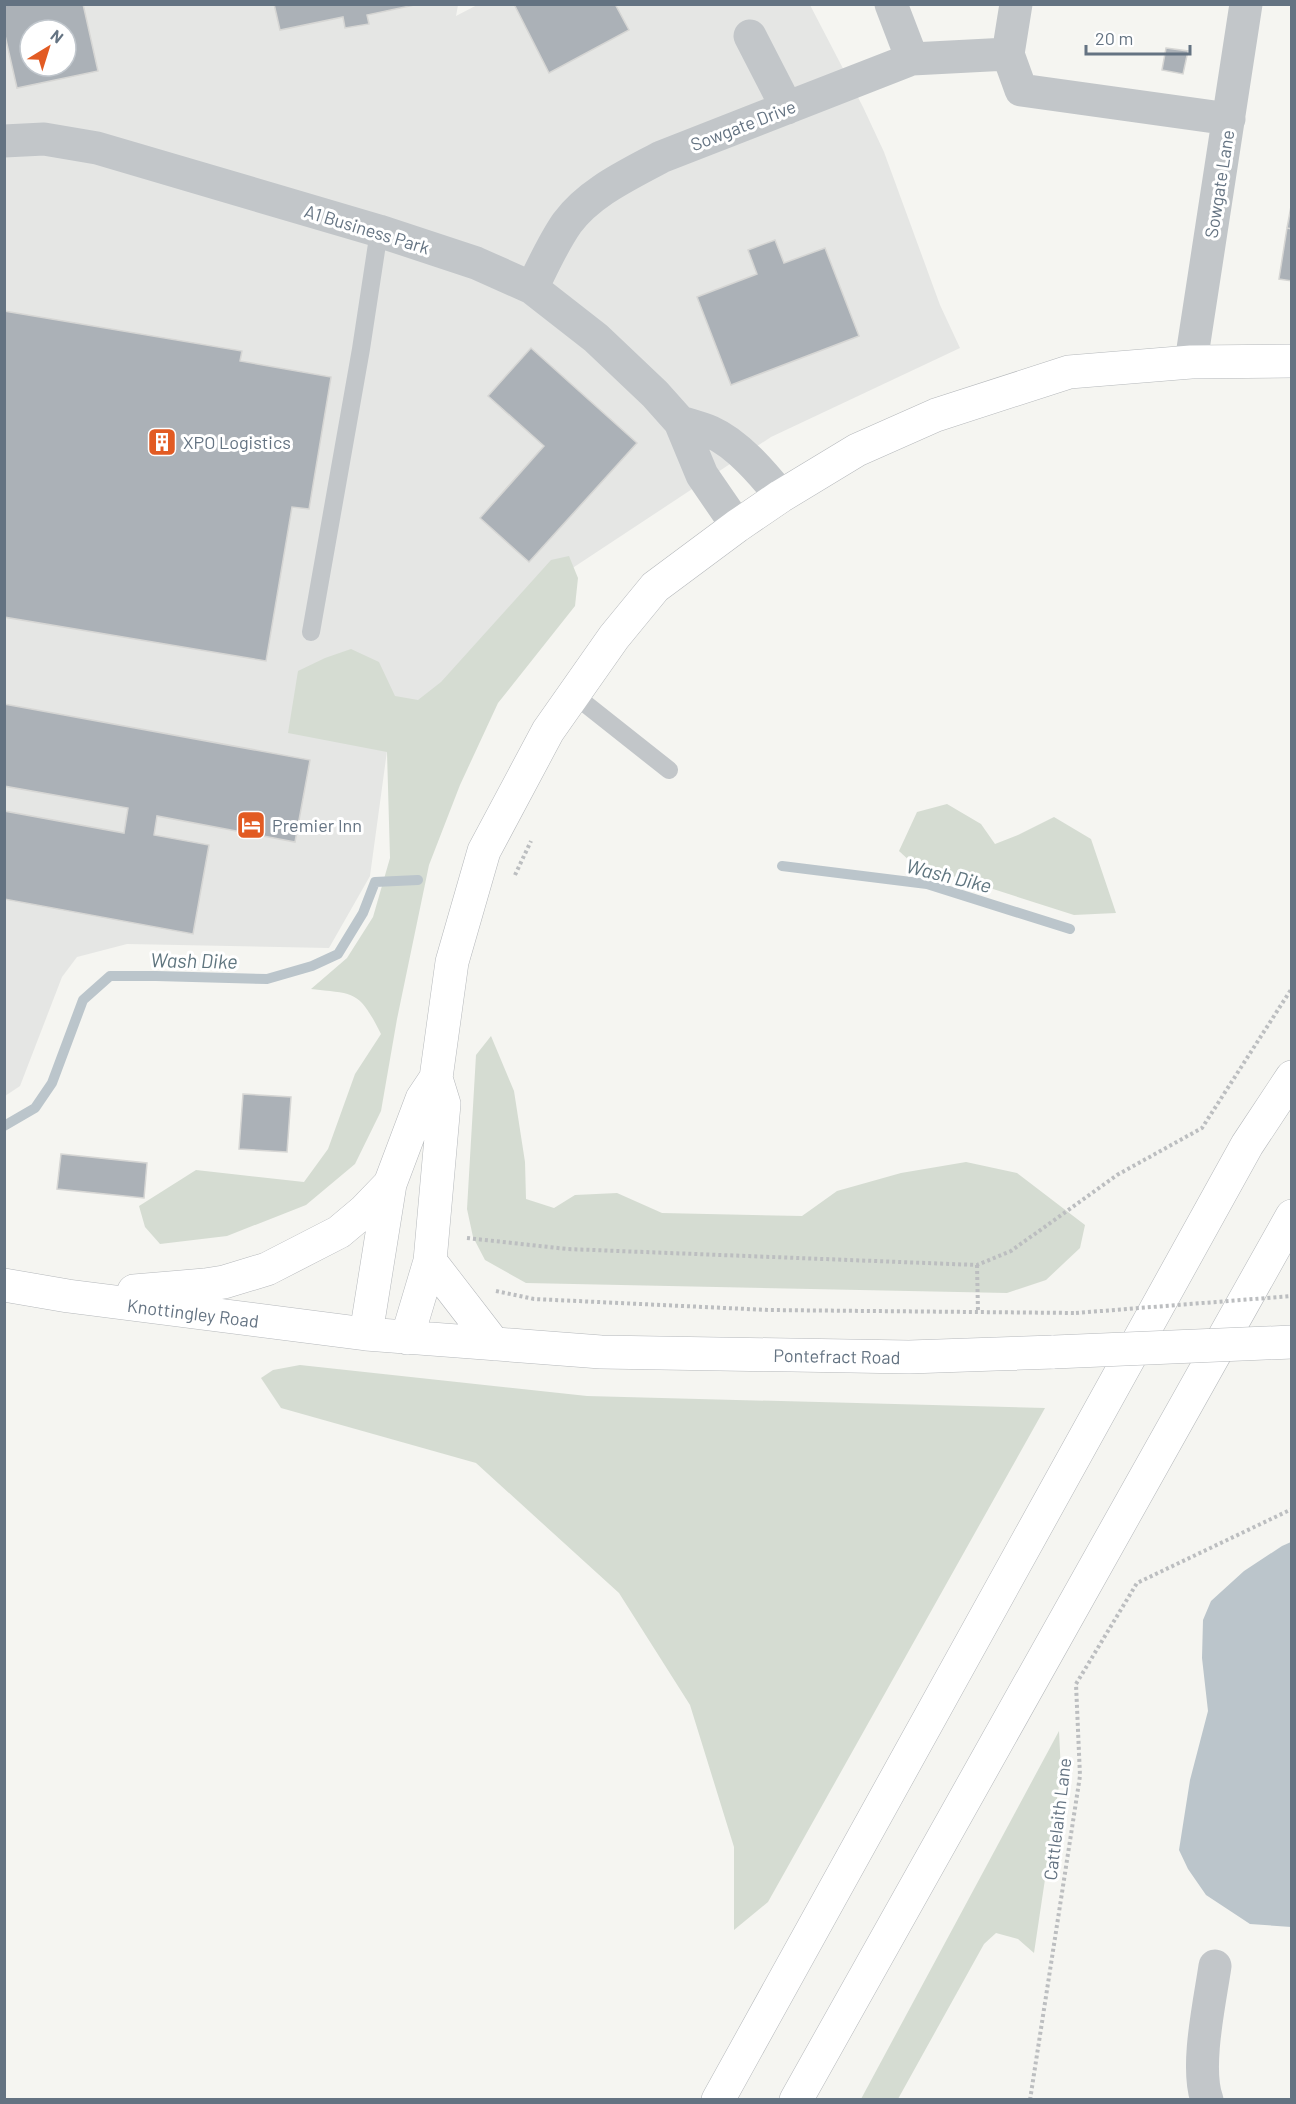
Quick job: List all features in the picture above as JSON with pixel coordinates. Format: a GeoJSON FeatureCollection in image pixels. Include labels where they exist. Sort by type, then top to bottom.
{"type":"FeatureCollection","features":[{"type":"Feature","properties":{"kind":"highway"},"geometry":{"type":"LineString","coordinates":[[385,1336],[430,1261],[444,1104],[436,1078],[452,962],[484,851],[548,731],[614,637],[655,587],[781,496],[857,450],[947,411],[1069,372],[1191,362],[1292,361]]}},
{"type":"Feature","properties":{"kind":"highway"},"geometry":{"type":"LineString","coordinates":[[718,2100],[1247,1145],[1292,1077]]}},
{"type":"Feature","properties":{"kind":"highway"},"geometry":{"type":"LineString","coordinates":[[385,1336],[390,1184],[422,1099],[436,1078]]}},
{"type":"Feature","properties":{"kind":"highway"},"geometry":{"type":"LineString","coordinates":[[68,1296],[205,1285],[224,1282],[267,1269],[339,1232],[364,1211],[390,1184]]}},
{"type":"Feature","properties":{"kind":"highway"},"geometry":{"type":"LineString","coordinates":[[796,2100],[1292,1216]]}},
{"type":"Feature","properties":{"kind":"highway"},"geometry":{"type":"LineString","coordinates":[[430,1261],[494,1344]]}},
{"type":"Feature","properties":{"kind":"highway","name":"Knottingley Road"},"geometry":{"type":"LineString","coordinates":[[4,1285],[68,1296],[385,1336]]}},
{"type":"Feature","properties":{"kind":"highway","name":"Pontefract Road"},"geometry":{"type":"LineString","coordinates":[[385,1336],[602,1352],[897,1357],[1292,1342]]}},
{"type":"Feature","properties":{"kind":"street"},"geometry":{"type":"LineString","coordinates":[[891,4],[912,59]]}},
{"type":"Feature","properties":{"kind":"street"},"geometry":{"type":"LineString","coordinates":[[1016,4],[1008,54],[1021,90],[1229,119]]}},
{"type":"Feature","properties":{"kind":"street","name":"Sowgate Lane"},"geometry":{"type":"LineString","coordinates":[[1191,362],[1246,4]]}},
{"type":"Feature","properties":{"kind":"street"},"geometry":{"type":"LineString","coordinates":[[750,36],[787,108]]}},
{"type":"Feature","properties":{"kind":"street","name":"Sowgate Drive"},"geometry":{"type":"LineString","coordinates":[[532,288],[568,222],[591,198],[661,157],[912,59],[1008,54]]}},
{"type":"Feature","properties":{"kind":"street","name":"A1 Business Park"},"geometry":{"type":"LineString","coordinates":[[4,141],[44,139],[96,148],[379,231],[476,263],[532,288],[596,338],[655,394],[680,422],[702,475],[737,526]]}},
{"type":"Feature","properties":{"kind":"street"},"geometry":{"type":"LineString","coordinates":[[680,422],[714,433],[762,472],[781,496]]}},
{"type":"Feature","properties":{"kind":"street"},"geometry":{"type":"LineString","coordinates":[[1207,2100],[1203,2089],[1203,2053],[1215,1966]]}},
{"type":"Feature","properties":{"kind":"lane"},"geometry":{"type":"LineString","coordinates":[[311,632],[361,348],[379,231]]}},
{"type":"Feature","properties":{"kind":"lane"},"geometry":{"type":"LineString","coordinates":[[573,694],[669,770]]}},
{"type":"Feature","properties":{"kind":"path"},"geometry":{"type":"LineString","coordinates":[[512,881],[532,840]]}},
{"type":"Feature","properties":{"kind":"path"},"geometry":{"type":"LineString","coordinates":[[462,1237],[567,1250],[977,1265],[1011,1251],[1117,1175],[1202,1128],[1292,988]]}},
{"type":"Feature","properties":{"kind":"path"},"geometry":{"type":"LineString","coordinates":[[977,1265],[978,1312]]}},
{"type":"Feature","properties":{"kind":"path"},"geometry":{"type":"LineString","coordinates":[[493,1291],[534,1299],[768,1310],[1076,1313],[1292,1296]]}},
{"type":"Feature","properties":{"kind":"path","name":"Cattlelaith Lane"},"geometry":{"type":"LineString","coordinates":[[1030,2100],[1080,1776],[1076,1684],[1137,1583],[1292,1509]]}},
{"type":"Feature","properties":{"kind":"shaded area"},"geometry":{"type":"Polygon","coordinates":[[[479,4],[810,5],[884,152],[940,305],[960,348],[771,437],[568,571],[431,716],[362,746],[387,751],[370,876],[329,948],[127,944],[77,957],[62,977],[20,1086],[5,1096],[5,5],[458,5],[456,16],[479,4]]]}},
{"type":"Feature","properties":{"kind":"shaded area"},"geometry":{"type":"Polygon","coordinates":[[[569,556],[578,578],[575,606],[498,703],[460,785],[429,865],[397,1019],[381,1111],[355,1164],[306,1205],[227,1236],[160,1244],[145,1227],[139,1206],[196,1170],[304,1182],[328,1149],[355,1074],[381,1034],[367,1010],[355,997],[338,992],[311,989],[347,958],[373,917],[390,858],[387,752],[288,733],[298,671],[351,649],[379,662],[395,696],[418,700],[441,682],[551,560],[569,556]]]}},
{"type":"Feature","properties":{"kind":"shaded area"},"geometry":{"type":"Polygon","coordinates":[[[947,804],[981,824],[995,844],[1054,817],[1091,839],[1116,913],[1074,915],[912,863],[899,851],[917,812],[947,804]]]}},
{"type":"Feature","properties":{"kind":"shaded area"},"geometry":{"type":"Polygon","coordinates":[[[491,1036],[514,1091],[525,1162],[526,1199],[554,1208],[575,1195],[617,1193],[662,1213],[802,1216],[837,1191],[901,1173],[966,1162],[1017,1173],[1085,1225],[1080,1248],[1046,1280],[1007,1293],[526,1283],[485,1260],[473,1237],[467,1209],[476,1055],[491,1036]]]}},
{"type":"Feature","properties":{"kind":"shaded area"},"geometry":{"type":"Polygon","coordinates":[[[300,1365],[587,1396],[1045,1408],[768,1902],[734,1930],[734,1847],[690,1705],[619,1593],[476,1463],[281,1408],[261,1378],[273,1370],[300,1365]]]}},
{"type":"Feature","properties":{"kind":"shaded area"},"geometry":{"type":"Polygon","coordinates":[[[1291,1542],[1291,1927],[1250,1924],[1206,1895],[1188,1869],[1179,1850],[1190,1780],[1208,1711],[1202,1658],[1203,1620],[1211,1601],[1244,1571],[1291,1542]]]}},
{"type":"Feature","properties":{"kind":"shaded area"},"geometry":{"type":"Polygon","coordinates":[[[1059,1731],[1061,1772],[1034,1953],[1018,1939],[996,1933],[984,1944],[898,2099],[861,2099],[1059,1731]]]}},
{"type":"Feature","properties":{"kind":"building"},"geometry":{"type":"Polygon","coordinates":[[[4,4],[83,4],[98,71],[78,75],[78,18],[18,18],[18,78],[65,78],[17,88],[4,31],[4,4]]]}},
{"type":"Feature","properties":{"kind":"building"},"geometry":{"type":"Polygon","coordinates":[[[274,4],[419,4],[367,15],[369,24],[345,28],[343,17],[280,30],[274,4]]]}},
{"type":"Feature","properties":{"kind":"building"},"geometry":{"type":"Polygon","coordinates":[[[514,4],[615,4],[629,30],[549,73],[514,4]]]}},
{"type":"Feature","properties":{"kind":"building"},"geometry":{"type":"Polygon","coordinates":[[[1166,48],[1188,51],[1183,74],[1162,70],[1166,48]]]}},
{"type":"Feature","properties":{"kind":"building"},"geometry":{"type":"Polygon","coordinates":[[[1292,201],[1292,229],[1287,228],[1292,201]]]}},
{"type":"Feature","properties":{"kind":"building"},"geometry":{"type":"Polygon","coordinates":[[[1287,228],[1292,229],[1292,281],[1279,279],[1287,228]]]}},
{"type":"Feature","properties":{"kind":"building"},"geometry":{"type":"Polygon","coordinates":[[[775,240],[784,263],[825,248],[859,336],[731,385],[697,297],[757,274],[748,250],[775,240]]]}},
{"type":"Feature","properties":{"kind":"building","name":"XPO Logistics"},"geometry":{"type":"Polygon","coordinates":[[[4,311],[242,351],[240,361],[331,377],[309,509],[292,507],[266,661],[4,617],[4,311]]]}},
{"type":"Feature","properties":{"kind":"building"},"geometry":{"type":"Polygon","coordinates":[[[531,348],[637,443],[529,562],[480,518],[544,446],[488,396],[531,348]]]}},
{"type":"Feature","properties":{"kind":"building","name":"Premier Inn"},"geometry":{"type":"Polygon","coordinates":[[[4,704],[310,760],[295,842],[157,816],[154,835],[209,845],[193,934],[4,899],[4,811],[124,833],[128,808],[4,786],[4,704]]]}},
{"type":"Feature","properties":{"kind":"building"},"geometry":{"type":"Polygon","coordinates":[[[243,1094],[291,1097],[287,1152],[239,1149],[243,1094]]]}},
{"type":"Feature","properties":{"kind":"building"},"geometry":{"type":"Polygon","coordinates":[[[61,1154],[147,1163],[144,1198],[57,1189],[61,1154]]]}},
{"type":"Feature","properties":{"kind":"waterway","name":"Wash Dike"},"geometry":{"type":"LineString","coordinates":[[782,866],[927,884],[1070,929]]}},
{"type":"Feature","properties":{"kind":"waterway","name":"Wash Dike"},"geometry":{"type":"LineString","coordinates":[[4,1126],[35,1108],[52,1083],[83,1000],[110,976],[267,979],[312,966],[338,954],[363,913],[375,882],[418,880]]}},
{"type":"Feature","properties":{"kind":"place","name":"XPO Logistics"},"geometry":{"type":"Point","coordinates":[162,442]}},
{"type":"Feature","properties":{"kind":"place","name":"Premier Inn"},"geometry":{"type":"Point","coordinates":[251,825]}}]}
